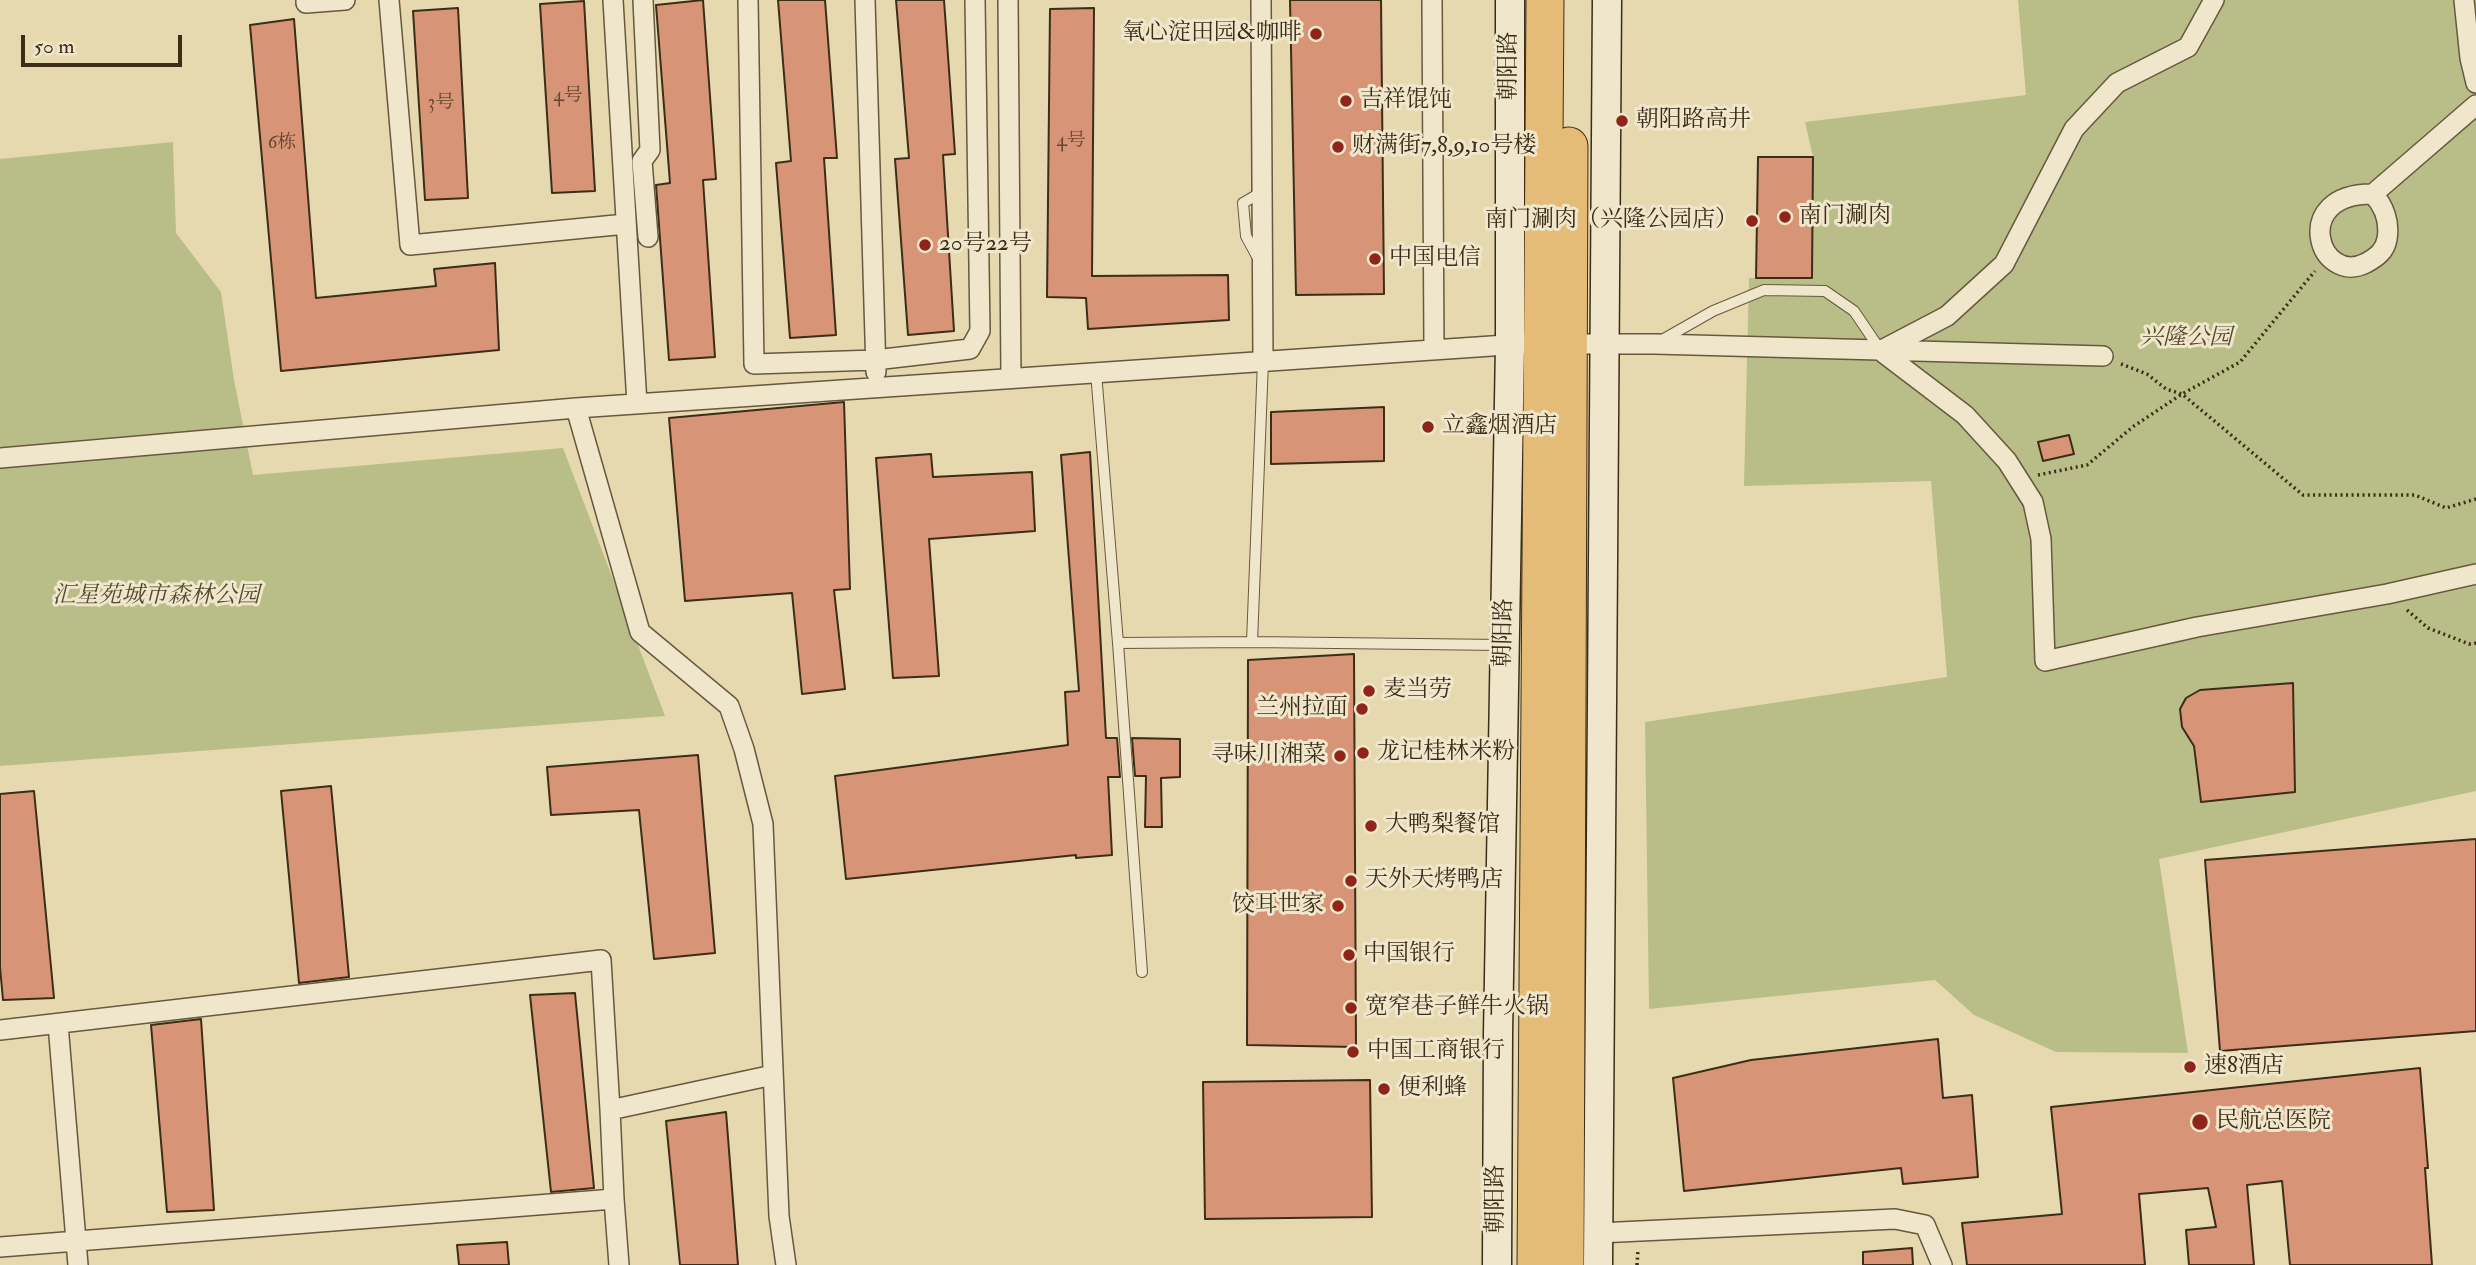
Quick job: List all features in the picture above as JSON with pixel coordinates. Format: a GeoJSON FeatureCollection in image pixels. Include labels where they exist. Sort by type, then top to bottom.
{"type":"FeatureCollection","features":[{"type":"Feature","properties":{"kind":"highway","name":"朝阳路"},"geometry":{"type":"LineString","coordinates":[[1536,1265],[1540,344],[1545,0]]}},
{"type":"Feature","properties":{"kind":"highway","name":"朝阳路"},"geometry":{"type":"LineString","coordinates":[[1565,1265],[1540,344],[1570,0]]}},
{"type":"Feature","properties":{"kind":"street"},"geometry":{"type":"LineString","coordinates":[[306,0],[306,3],[345,0]]}},
{"type":"Feature","properties":{"kind":"street"},"geometry":{"type":"LineString","coordinates":[[389,0],[410,245],[626,224]]}},
{"type":"Feature","properties":{"kind":"street"},"geometry":{"type":"LineString","coordinates":[[613,0],[637,404]]}},
{"type":"Feature","properties":{"kind":"street"},"geometry":{"type":"LineString","coordinates":[[643,0],[650,150],[642,161],[648,237]]}},
{"type":"Feature","properties":{"kind":"street"},"geometry":{"type":"LineString","coordinates":[[748,0],[754,364],[875,360],[970,349],[980,331],[975,0]]}},
{"type":"Feature","properties":{"kind":"street"},"geometry":{"type":"LineString","coordinates":[[864,0],[876,387]]}},
{"type":"Feature","properties":{"kind":"street"},"geometry":{"type":"LineString","coordinates":[[1007,0],[1011,378]]}},
{"type":"Feature","properties":{"kind":"street"},"geometry":{"type":"LineString","coordinates":[[1261,0],[1263,360]]}},
{"type":"Feature","properties":{"kind":"street"},"geometry":{"type":"LineString","coordinates":[[1432,0],[1434,349]]}},
{"type":"Feature","properties":{"kind":"street","name":"朝阳路"},"geometry":{"type":"LineString","coordinates":[[1497,1265],[1505,645],[1540,344],[1510,0]]}},
{"type":"Feature","properties":{"kind":"street"},"geometry":{"type":"LineString","coordinates":[[1598,1265],[1607,0]]}},
{"type":"Feature","properties":{"kind":"street"},"geometry":{"type":"LineString","coordinates":[[1881,351],[1947,316],[2004,264],[2074,129],[2117,83],[2188,47],[2214,0]]}},
{"type":"Feature","properties":{"kind":"street"},"geometry":{"type":"LineString","coordinates":[[2463,0],[2476,83]]}},
{"type":"Feature","properties":{"kind":"street"},"geometry":{"type":"LineString","coordinates":[[2373,194],[2380,201],[2385,213],[2387,240],[2381,254],[2357,267],[2341,265],[2327,256],[2320,241],[2327,208],[2339,199],[2373,194],[2476,105]]}},
{"type":"Feature","properties":{"kind":"street"},"geometry":{"type":"LineString","coordinates":[[0,458],[576,408],[1434,349],[1540,344],[1656,344],[2103,356]]}},
{"type":"Feature","properties":{"kind":"street"},"geometry":{"type":"LineString","coordinates":[[1881,351],[1965,415],[2007,461],[2033,502],[2040,539],[2045,662],[2197,627],[2388,594],[2476,574]]}},
{"type":"Feature","properties":{"kind":"street"},"geometry":{"type":"LineString","coordinates":[[576,408],[640,632],[729,706],[744,749],[763,824],[779,1216],[786,1265]]}},
{"type":"Feature","properties":{"kind":"street"},"geometry":{"type":"LineString","coordinates":[[0,1030],[601,960],[620,1265]]}},
{"type":"Feature","properties":{"kind":"street"},"geometry":{"type":"LineString","coordinates":[[58,1024],[78,1265]]}},
{"type":"Feature","properties":{"kind":"street"},"geometry":{"type":"LineString","coordinates":[[610,1110],[773,1075]]}},
{"type":"Feature","properties":{"kind":"street"},"geometry":{"type":"LineString","coordinates":[[0,1247],[614,1199]]}},
{"type":"Feature","properties":{"kind":"street"},"geometry":{"type":"LineString","coordinates":[[1598,1233],[1895,1219],[1925,1225],[1942,1265]]}},
{"type":"Feature","properties":{"kind":"lane"},"geometry":{"type":"LineString","coordinates":[[1656,344],[1713,311],[1764,290],[1825,291],[1854,311],[1881,351]]}},
{"type":"Feature","properties":{"kind":"lane"},"geometry":{"type":"LineString","coordinates":[[1252,642],[1263,360]]}},
{"type":"Feature","properties":{"kind":"lane"},"geometry":{"type":"LineString","coordinates":[[1096,372],[1142,972]]}},
{"type":"Feature","properties":{"kind":"lane"},"geometry":{"type":"LineString","coordinates":[[1118,643],[1505,645]]}},
{"type":"Feature","properties":{"kind":"path"},"geometry":{"type":"LineString","coordinates":[[2019,480],[2087,465],[2134,426],[2182,394],[2240,362],[2327,256]]}},
{"type":"Feature","properties":{"kind":"path"},"geometry":{"type":"LineString","coordinates":[[2103,356],[2147,374],[2166,389],[2182,394],[2303,495],[2415,495],[2446,508],[2476,499]]}},
{"type":"Feature","properties":{"kind":"path"},"geometry":{"type":"LineString","coordinates":[[2388,594],[2428,628],[2469,644],[2476,643]]}},
{"type":"Feature","properties":{"kind":"green space","name":"兴隆公园"},"geometry":{"type":"Polygon","coordinates":[[[2018,0],[2476,0],[2476,791],[2159,859],[2188,1053],[2056,1052],[1974,1015],[1935,980],[1649,1009],[1645,722],[1947,677],[1931,481],[1744,486],[1749,278],[1812,278],[1813,157],[1805,122],[2026,95],[2018,0]]]}},
{"type":"Feature","properties":{"kind":"green space","name":"汇星苑城市森林公园"},"geometry":{"type":"Polygon","coordinates":[[[173,142],[176,233],[221,292],[234,380],[253,475],[563,448],[665,716],[0,766],[0,159],[173,142]]]}},
{"type":"Feature","properties":{"kind":"building"},"geometry":{"type":"Polygon","coordinates":[[[703,0],[716,179],[703,180],[715,357],[669,360],[656,185],[670,183],[656,5],[703,0]]]}},
{"type":"Feature","properties":{"kind":"building"},"geometry":{"type":"Polygon","coordinates":[[[778,0],[825,0],[837,158],[824,158],[836,335],[790,338],[776,163],[791,161],[778,0]]]}},
{"type":"Feature","properties":{"kind":"building","name":"20号22号"},"geometry":{"type":"Polygon","coordinates":[[[896,0],[944,0],[955,154],[943,155],[954,331],[908,335],[895,159],[909,158],[896,0]]]}},
{"type":"Feature","properties":{"kind":"building","name":"财满街7,8,9,10号楼"},"geometry":{"type":"Polygon","coordinates":[[[1290,0],[1381,0],[1384,294],[1296,295],[1290,0]]]}},
{"type":"Feature","properties":{"kind":"building"},"geometry":{"type":"Polygon","coordinates":[[[584,1],[595,191],[552,193],[540,4],[584,1]]]}},
{"type":"Feature","properties":{"kind":"building"},"geometry":{"type":"Polygon","coordinates":[[[458,8],[468,198],[425,200],[413,11],[458,8]]]}},
{"type":"Feature","properties":{"kind":"building"},"geometry":{"type":"Polygon","coordinates":[[[1094,8],[1092,276],[1228,275],[1229,320],[1088,329],[1086,298],[1047,297],[1050,9],[1094,8]]]}},
{"type":"Feature","properties":{"kind":"building"},"geometry":{"type":"Polygon","coordinates":[[[294,19],[316,298],[436,286],[434,269],[495,263],[499,350],[281,371],[250,25],[294,19]]]}},
{"type":"Feature","properties":{"kind":"building","name":"南门涮肉"},"geometry":{"type":"Polygon","coordinates":[[[1758,157],[1813,157],[1812,278],[1756,278],[1758,157]]]}},
{"type":"Feature","properties":{"kind":"building"},"geometry":{"type":"Polygon","coordinates":[[[844,402],[850,589],[834,590],[845,689],[802,694],[792,593],[685,601],[669,418],[844,402]]]}},
{"type":"Feature","properties":{"kind":"building"},"geometry":{"type":"Polygon","coordinates":[[[1384,407],[1384,461],[1271,464],[1271,412],[1384,407]]]}},
{"type":"Feature","properties":{"kind":"building"},"geometry":{"type":"Polygon","coordinates":[[[2069,435],[2074,454],[2043,461],[2038,442],[2069,435]]]}},
{"type":"Feature","properties":{"kind":"building"},"geometry":{"type":"Polygon","coordinates":[[[1090,452],[1106,738],[1117,738],[1120,777],[1108,777],[1112,855],[1076,858],[1076,855],[846,879],[835,776],[1068,745],[1065,692],[1079,691],[1061,455],[1090,452]]]}},
{"type":"Feature","properties":{"kind":"building"},"geometry":{"type":"Polygon","coordinates":[[[931,454],[933,477],[1032,472],[1035,531],[929,539],[939,676],[893,678],[876,458],[931,454]]]}},
{"type":"Feature","properties":{"kind":"building"},"geometry":{"type":"Polygon","coordinates":[[[1354,654],[1356,1047],[1247,1045],[1248,660],[1354,654]]]}},
{"type":"Feature","properties":{"kind":"building"},"geometry":{"type":"Polygon","coordinates":[[[2293,683],[2295,792],[2201,802],[2194,746],[2182,727],[2180,709],[2186,698],[2200,690],[2293,683]]]}},
{"type":"Feature","properties":{"kind":"building"},"geometry":{"type":"Polygon","coordinates":[[[1132,738],[1180,739],[1180,777],[1161,778],[1162,827],[1145,827],[1146,776],[1135,776],[1132,738]]]}},
{"type":"Feature","properties":{"kind":"building"},"geometry":{"type":"Polygon","coordinates":[[[698,755],[715,953],[654,959],[639,810],[551,815],[547,767],[698,755]]]}},
{"type":"Feature","properties":{"kind":"building"},"geometry":{"type":"Polygon","coordinates":[[[331,786],[349,977],[299,983],[281,791],[331,786]]]}},
{"type":"Feature","properties":{"kind":"building"},"geometry":{"type":"Polygon","coordinates":[[[34,791],[54,998],[3,1000],[0,967],[0,794],[34,791]]]}},
{"type":"Feature","properties":{"kind":"building"},"geometry":{"type":"Polygon","coordinates":[[[2476,839],[2476,1031],[2220,1051],[2205,860],[2476,839]]]}},
{"type":"Feature","properties":{"kind":"building"},"geometry":{"type":"Polygon","coordinates":[[[575,993],[594,1188],[551,1192],[530,995],[575,993]]]}},
{"type":"Feature","properties":{"kind":"building"},"geometry":{"type":"Polygon","coordinates":[[[201,1019],[214,1210],[167,1212],[151,1025],[201,1019]]]}},
{"type":"Feature","properties":{"kind":"building"},"geometry":{"type":"Polygon","coordinates":[[[1938,1039],[1943,1098],[1972,1095],[1978,1177],[1903,1184],[1901,1168],[1684,1191],[1673,1078],[1751,1060],[1938,1039]]]}},
{"type":"Feature","properties":{"kind":"building"},"geometry":{"type":"Polygon","coordinates":[[[2420,1068],[2432,1265],[2290,1265],[2282,1181],[2247,1185],[2254,1265],[2189,1265],[2186,1230],[2216,1227],[2208,1188],[2139,1194],[2145,1265],[1967,1265],[1962,1223],[2062,1214],[2051,1107],[2420,1068]]]}},
{"type":"Feature","properties":{"kind":"building"},"geometry":{"type":"Polygon","coordinates":[[[1370,1080],[1372,1217],[1205,1219],[1203,1082],[1370,1080]]]}},
{"type":"Feature","properties":{"kind":"building"},"geometry":{"type":"Polygon","coordinates":[[[726,1112],[738,1265],[680,1265],[666,1121],[726,1112]]]}},
{"type":"Feature","properties":{"kind":"building"},"geometry":{"type":"Polygon","coordinates":[[[507,1242],[509,1265],[459,1265],[457,1245],[507,1242]]]}},
{"type":"Feature","properties":{"kind":"building"},"geometry":{"type":"Polygon","coordinates":[[[1912,1248],[1913,1265],[1863,1265],[1863,1252],[1912,1248]]]}},
{"type":"Feature","properties":{"kind":"place","name":"氧心淀田园&咖啡"},"geometry":{"type":"Point","coordinates":[1316,34]}},
{"type":"Feature","properties":{"kind":"place","name":"吉祥馄饨"},"geometry":{"type":"Point","coordinates":[1346,101]}},
{"type":"Feature","properties":{"kind":"place","name":"朝阳路高井"},"geometry":{"type":"Point","coordinates":[1622,121]}},
{"type":"Feature","properties":{"kind":"place","name":"财满街7,8,9,10号楼"},"geometry":{"type":"Point","coordinates":[1338,147]}},
{"type":"Feature","properties":{"kind":"place","name":"南门涮肉"},"geometry":{"type":"Point","coordinates":[1785,217]}},
{"type":"Feature","properties":{"kind":"place","name":"南门涮肉（兴隆公园店）"},"geometry":{"type":"Point","coordinates":[1752,221]}},
{"type":"Feature","properties":{"kind":"place","name":"20号22号"},"geometry":{"type":"Point","coordinates":[925,245]}},
{"type":"Feature","properties":{"kind":"place","name":"中国电信"},"geometry":{"type":"Point","coordinates":[1375,259]}},
{"type":"Feature","properties":{"kind":"place","name":"立鑫烟酒店"},"geometry":{"type":"Point","coordinates":[1428,427]}},
{"type":"Feature","properties":{"kind":"place","name":"麦当劳"},"geometry":{"type":"Point","coordinates":[1369,691]}},
{"type":"Feature","properties":{"kind":"place","name":"兰州拉面"},"geometry":{"type":"Point","coordinates":[1362,709]}},
{"type":"Feature","properties":{"kind":"place","name":"龙记桂林米粉"},"geometry":{"type":"Point","coordinates":[1363,753]}},
{"type":"Feature","properties":{"kind":"place","name":"寻味川湘菜"},"geometry":{"type":"Point","coordinates":[1340,756]}},
{"type":"Feature","properties":{"kind":"place","name":"大鸭梨餐馆"},"geometry":{"type":"Point","coordinates":[1371,826]}},
{"type":"Feature","properties":{"kind":"place","name":"天外天烤鸭店"},"geometry":{"type":"Point","coordinates":[1351,881]}},
{"type":"Feature","properties":{"kind":"place","name":"饺耳世家"},"geometry":{"type":"Point","coordinates":[1338,906]}},
{"type":"Feature","properties":{"kind":"place","name":"中国银行"},"geometry":{"type":"Point","coordinates":[1349,955]}},
{"type":"Feature","properties":{"kind":"place","name":"宽窄巷子鲜牛火锅"},"geometry":{"type":"Point","coordinates":[1351,1008]}},
{"type":"Feature","properties":{"kind":"place","name":"中国工商银行"},"geometry":{"type":"Point","coordinates":[1353,1052]}},
{"type":"Feature","properties":{"kind":"place","name":"速8酒店"},"geometry":{"type":"Point","coordinates":[2190,1067]}},
{"type":"Feature","properties":{"kind":"place","name":"便利蜂"},"geometry":{"type":"Point","coordinates":[1384,1089]}},
{"type":"Feature","properties":{"kind":"place","name":"民航总医院"},"geometry":{"type":"Point","coordinates":[2200,1122]}}]}
